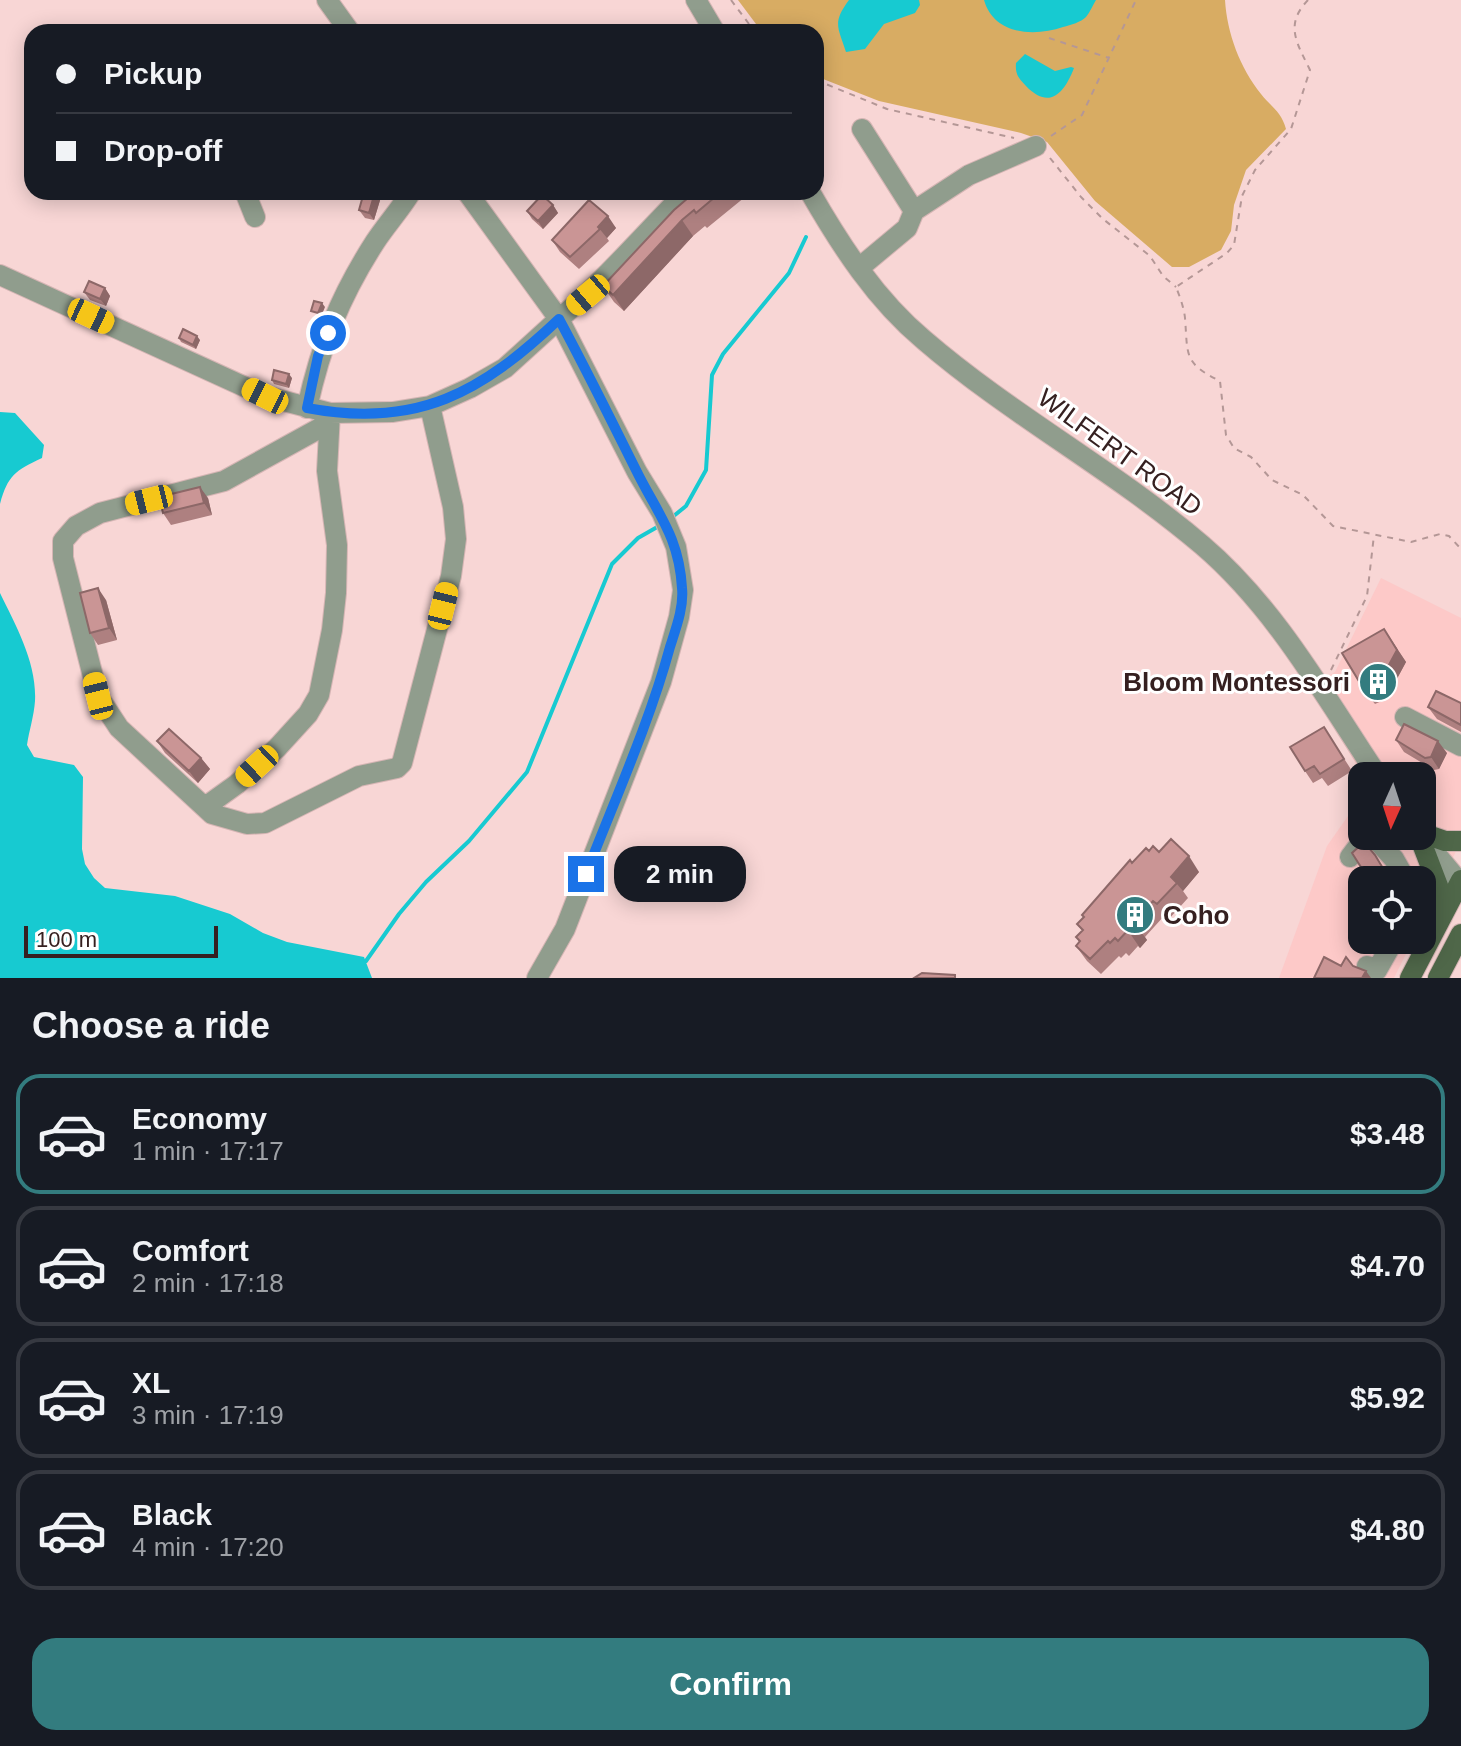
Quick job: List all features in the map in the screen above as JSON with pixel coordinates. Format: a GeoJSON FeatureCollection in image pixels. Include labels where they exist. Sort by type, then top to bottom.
{"type":"FeatureCollection","features":[{"type":"Feature","properties":{"kind":"main road"},"geometry":{"type":"LineString","coordinates":[[1436,839],[1461,841]]}},
{"type":"Feature","properties":{"kind":"main road"},"geometry":{"type":"LineString","coordinates":[[1426,850],[1440,891],[1442,917]]}},
{"type":"Feature","properties":{"kind":"main road"},"geometry":{"type":"LineString","coordinates":[[1410,978],[1461,882]]}},
{"type":"Feature","properties":{"kind":"main road"},"geometry":{"type":"LineString","coordinates":[[1449,962],[1461,934]]}},
{"type":"Feature","properties":{"kind":"street"},"geometry":{"type":"LineString","coordinates":[[327,0],[344,24]]}},
{"type":"Feature","properties":{"kind":"street"},"geometry":{"type":"LineString","coordinates":[[696,0],[710,24]]}},
{"type":"Feature","properties":{"kind":"street"},"geometry":{"type":"LineString","coordinates":[[862,129],[914,211]]}},
{"type":"Feature","properties":{"kind":"street"},"geometry":{"type":"LineString","coordinates":[[859,268],[907,228],[914,211],[969,175],[1036,146]]}},
{"type":"Feature","properties":{"kind":"street"},"geometry":{"type":"LineString","coordinates":[[248,200],[255,217]]}},
{"type":"Feature","properties":{"kind":"street"},"geometry":{"type":"LineString","coordinates":[[307,408],[318,356],[337,309],[376,240],[406,200]]}},
{"type":"Feature","properties":{"kind":"street"},"geometry":{"type":"LineString","coordinates":[[473,200],[559,319],[637,472],[662,513],[676,547],[683,590],[661,682],[565,929],[537,978]]}},
{"type":"Feature","properties":{"kind":"street"},"geometry":{"type":"LineString","coordinates":[[430,406],[453,507],[456,539],[451,576],[402,763],[397,768],[359,776],[265,823],[247,824],[212,814],[119,728],[98,696],[63,558],[63,541],[76,526],[100,513],[224,481],[330,418],[430,406],[470,388],[505,368],[588,295],[678,200]]}},
{"type":"Feature","properties":{"kind":"street","name":"WILFERT ROAD"},"geometry":{"type":"LineString","coordinates":[[815,200],[879,296],[922,339],[971,378],[1125,485],[1205,547],[1249,593],[1321,689],[1369,762]]}},
{"type":"Feature","properties":{"kind":"street"},"geometry":{"type":"LineString","coordinates":[[0,262],[6,277],[265,396],[330,418]]}},
{"type":"Feature","properties":{"kind":"street"},"geometry":{"type":"LineString","coordinates":[[205,807],[237,784],[277,748],[308,714],[319,695],[336,593],[337,545],[327,471],[330,418]]}},
{"type":"Feature","properties":{"kind":"street"},"geometry":{"type":"LineString","coordinates":[[1405,717],[1461,746]]}},
{"type":"Feature","properties":{"kind":"street"},"geometry":{"type":"LineString","coordinates":[[1350,857],[1355,850]]}},
{"type":"Feature","properties":{"kind":"street"},"geometry":{"type":"LineString","coordinates":[[1386,850],[1398,866]]}},
{"type":"Feature","properties":{"kind":"street"},"geometry":{"type":"LineString","coordinates":[[1434,850],[1461,882]]}},
{"type":"Feature","properties":{"kind":"street"},"geometry":{"type":"LineString","coordinates":[[1367,966],[1377,970],[1386,954]]}},
{"type":"Feature","properties":{"kind":"path"},"geometry":{"type":"LineString","coordinates":[[731,0],[749,24]]}},
{"type":"Feature","properties":{"kind":"path"},"geometry":{"type":"LineString","coordinates":[[1036,146],[1082,115],[1136,0]]}},
{"type":"Feature","properties":{"kind":"path"},"geometry":{"type":"LineString","coordinates":[[1308,0],[1294,20],[1295,34],[1310,70],[1291,129],[1255,170],[1242,196],[1234,245],[1176,287],[1185,314],[1187,354],[1191,363],[1204,374],[1220,381],[1226,435],[1234,448],[1251,457],[1272,480],[1303,495],[1333,526],[1411,542],[1440,534],[1449,536],[1461,549]]}},
{"type":"Feature","properties":{"kind":"path"},"geometry":{"type":"LineString","coordinates":[[1049,38],[1109,58]]}},
{"type":"Feature","properties":{"kind":"path"},"geometry":{"type":"LineString","coordinates":[[1321,689],[1367,596],[1374,535]]}},
{"type":"Feature","properties":{"kind":"shaded area"},"geometry":{"type":"Polygon","coordinates":[[[738,0],[1225,0],[1241,62],[1254,84],[1279,113],[1286,129],[1246,170],[1234,205],[1231,231],[1221,250],[1189,267],[1172,267],[1095,201],[1047,142],[1021,133],[879,101],[824,79],[824,24],[756,24],[738,0]]]}},
{"type":"Feature","properties":{"kind":"shaded area"},"geometry":{"type":"Polygon","coordinates":[[[1381,578],[1461,618],[1461,841],[1436,892],[1436,866],[1348,866],[1348,954],[1406,954],[1394,978],[1279,978],[1327,846],[1348,816],[1348,850],[1436,850],[1436,762],[1355,762],[1310,687],[1335,672],[1381,578]]]}},
{"type":"Feature","properties":{"kind":"water"},"geometry":{"type":"Polygon","coordinates":[[[849,0],[919,0],[920,5],[915,13],[884,24],[865,49],[846,52],[838,20],[849,0]]]}},
{"type":"Feature","properties":{"kind":"water"},"geometry":{"type":"Polygon","coordinates":[[[984,0],[1096,0],[1086,17],[1079,22],[1052,30],[1028,32],[1006,27],[996,20],[984,0]]]}},
{"type":"Feature","properties":{"kind":"water"},"geometry":{"type":"Polygon","coordinates":[[[1025,54],[1055,71],[1074,68],[1066,85],[1055,96],[1042,97],[1034,93],[1018,76],[1016,63],[1025,54]]]}},
{"type":"Feature","properties":{"kind":"water"},"geometry":{"type":"Polygon","coordinates":[[[0,412],[15,413],[44,445],[42,458],[10,480],[0,504],[0,412]]]}},
{"type":"Feature","properties":{"kind":"water"},"geometry":{"type":"Polygon","coordinates":[[[0,593],[33,673],[35,701],[27,745],[34,757],[74,765],[83,777],[82,849],[85,864],[94,878],[105,888],[175,896],[230,914],[263,933],[287,942],[364,957],[372,978],[0,978],[0,593]]]}},
{"type":"Feature","properties":{"kind":"building"},"geometry":{"type":"Polygon","coordinates":[[[362,200],[373,200],[369,213],[359,210],[362,200]]]}},
{"type":"Feature","properties":{"kind":"building"},"geometry":{"type":"Polygon","coordinates":[[[537,200],[548,200],[553,205],[538,221],[527,211],[537,200]]]}},
{"type":"Feature","properties":{"kind":"building"},"geometry":{"type":"Polygon","coordinates":[[[589,200],[608,216],[598,227],[600,229],[570,257],[552,240],[589,200]]]}},
{"type":"Feature","properties":{"kind":"building"},"geometry":{"type":"Polygon","coordinates":[[[686,200],[711,200],[682,220],[613,295],[603,286],[686,200]]]}},
{"type":"Feature","properties":{"kind":"building"},"geometry":{"type":"Polygon","coordinates":[[[89,281],[105,288],[100,299],[84,292],[89,281]]]}},
{"type":"Feature","properties":{"kind":"building"},"geometry":{"type":"Polygon","coordinates":[[[314,301],[322,303],[318,313],[311,311],[314,301]]]}},
{"type":"Feature","properties":{"kind":"building"},"geometry":{"type":"Polygon","coordinates":[[[183,329],[197,336],[193,345],[179,338],[183,329]]]}},
{"type":"Feature","properties":{"kind":"building"},"geometry":{"type":"Polygon","coordinates":[[[274,370],[289,374],[286,384],[272,380],[274,370]]]}},
{"type":"Feature","properties":{"kind":"building"},"geometry":{"type":"Polygon","coordinates":[[[200,487],[204,503],[163,513],[159,497],[200,487]]]}},
{"type":"Feature","properties":{"kind":"building"},"geometry":{"type":"Polygon","coordinates":[[[98,588],[109,628],[90,633],[80,593],[98,588]]]}},
{"type":"Feature","properties":{"kind":"building","name":"Bloom Montessori"},"geometry":{"type":"Polygon","coordinates":[[[1384,629],[1397,650],[1377,687],[1366,693],[1342,653],[1384,629]]]}},
{"type":"Feature","properties":{"kind":"building"},"geometry":{"type":"Polygon","coordinates":[[[1436,691],[1461,703],[1461,725],[1428,707],[1436,691]]]}},
{"type":"Feature","properties":{"kind":"building"},"geometry":{"type":"Polygon","coordinates":[[[1404,724],[1438,741],[1431,757],[1425,758],[1396,740],[1404,724]]]}},
{"type":"Feature","properties":{"kind":"building"},"geometry":{"type":"Polygon","coordinates":[[[1324,727],[1344,759],[1320,774],[1314,766],[1305,771],[1290,747],[1324,727]]]}},
{"type":"Feature","properties":{"kind":"building"},"geometry":{"type":"Polygon","coordinates":[[[169,729],[201,758],[189,771],[157,741],[169,729]]]}},
{"type":"Feature","properties":{"kind":"building"},"geometry":{"type":"Polygon","coordinates":[[[1171,839],[1189,856],[1171,877],[1177,883],[1157,904],[1153,901],[1133,922],[1136,925],[1129,932],[1118,941],[1115,938],[1110,943],[1108,941],[1090,959],[1076,946],[1080,941],[1076,937],[1083,930],[1077,924],[1084,917],[1082,915],[1130,860],[1132,863],[1146,848],[1149,851],[1153,846],[1159,852],[1171,839]]]}},
{"type":"Feature","properties":{"kind":"building"},"geometry":{"type":"Polygon","coordinates":[[[1355,850],[1371,850],[1382,866],[1360,866],[1352,853],[1355,850]]]}},
{"type":"Feature","properties":{"kind":"building"},"geometry":{"type":"Polygon","coordinates":[[[1324,957],[1341,966],[1346,957],[1353,966],[1366,971],[1362,978],[1314,978],[1324,957]]]}},
{"type":"Feature","properties":{"kind":"building"},"geometry":{"type":"Polygon","coordinates":[[[922,973],[955,975],[955,978],[914,978],[922,973]]]}},
{"type":"Feature","properties":{"kind":"waterway"},"geometry":{"type":"LineString","coordinates":[[670,519],[686,506],[706,470],[712,375],[723,354],[789,273],[806,237]]}},
{"type":"Feature","properties":{"kind":"waterway"},"geometry":{"type":"LineString","coordinates":[[366,961],[426,882],[469,841],[527,772],[612,564],[638,538],[659,526]]}},
{"type":"Feature","properties":{"kind":"place","name":"Bloom Montessori"},"geometry":{"type":"Point","coordinates":[1378,682]}},
{"type":"Feature","properties":{"kind":"place","name":"Coho"},"geometry":{"type":"Point","coordinates":[1135,915]}},
{"type":"Feature","properties":{"kind":"route"},"geometry":{"type":"LineString","coordinates":[[328,333],[318,356],[307,408],[330,413],[362,414],[430,406],[470,388],[505,368],[559,319],[637,472],[662,513],[676,547],[683,590],[679,617],[661,682],[586,874]]}}]}
